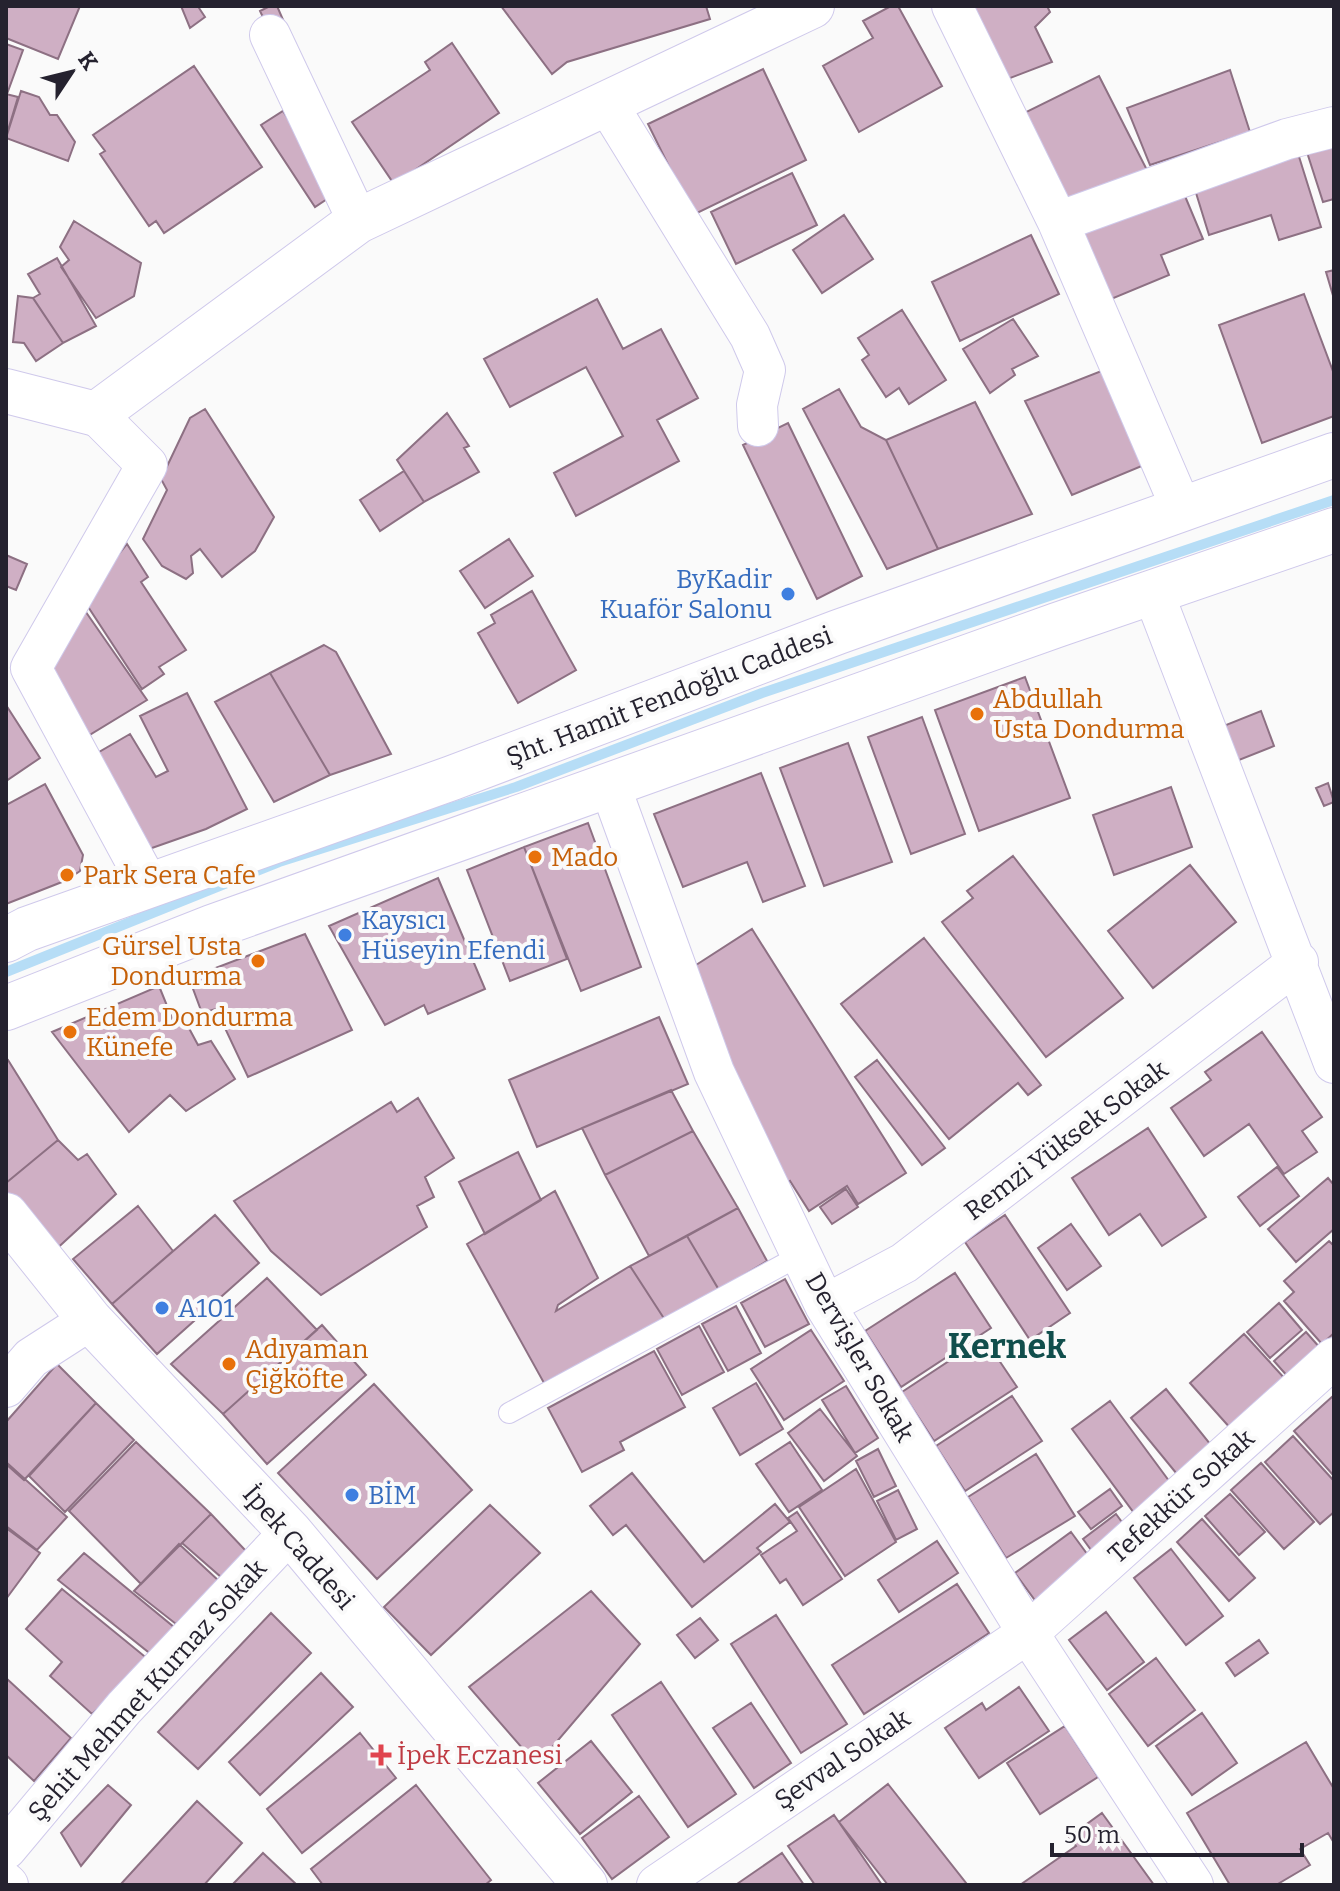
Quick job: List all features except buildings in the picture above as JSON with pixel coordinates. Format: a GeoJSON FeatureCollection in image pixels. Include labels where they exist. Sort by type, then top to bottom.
{"type":"FeatureCollection","features":[{"type":"Feature","properties":{"kind":"main road"},"geometry":{"type":"LineString","coordinates":[[6,391],[96,414],[358,221],[812,6]]}},
{"type":"Feature","properties":{"kind":"main road","name":"Şht. Hamit Fendoğlu Caddesi"},"geometry":{"type":"LineString","coordinates":[[6,940],[27,929],[509,757],[838,632],[1334,455]]}},
{"type":"Feature","properties":{"kind":"main road"},"geometry":{"type":"LineString","coordinates":[[6,1008],[212,927],[1334,530]]}},
{"type":"Feature","properties":{"kind":"main road","name":"İpek Caddesi"},"geometry":{"type":"LineString","coordinates":[[6,1215],[90,1320],[290,1532],[585,1885]]}},
{"type":"Feature","properties":{"kind":"street"},"geometry":{"type":"LineString","coordinates":[[952,6],[1058,222],[1182,510]]}},
{"type":"Feature","properties":{"kind":"street"},"geometry":{"type":"LineString","coordinates":[[270,35],[358,221]]}},
{"type":"Feature","properties":{"kind":"street"},"geometry":{"type":"LineString","coordinates":[[606,102],[750,336],[765,370],[757,405],[758,426]]}},
{"type":"Feature","properties":{"kind":"street"},"geometry":{"type":"LineString","coordinates":[[1058,222],[1287,139],[1334,127]]}},
{"type":"Feature","properties":{"kind":"street"},"geometry":{"type":"LineString","coordinates":[[96,414],[147,465],[31,668],[149,886]]}},
{"type":"Feature","properties":{"kind":"street"},"geometry":{"type":"LineString","coordinates":[[1153,592],[1298,962],[1334,1063]]}},
{"type":"Feature","properties":{"kind":"street","name":"Dervişler Sokak"},"geometry":{"type":"LineString","coordinates":[[610,786],[714,1072],[825,1305],[1028,1633],[1193,1885]]}},
{"type":"Feature","properties":{"kind":"street","name":"Remzi Yüksek Sokak"},"geometry":{"type":"LineString","coordinates":[[825,1305],[904,1263],[1298,962]]}},
{"type":"Feature","properties":{"kind":"street"},"geometry":{"type":"LineString","coordinates":[[6,1387],[31,1358],[90,1320]]}},
{"type":"Feature","properties":{"kind":"street","name":"Tefekkür Sokak"},"geometry":{"type":"LineString","coordinates":[[1028,1633],[1334,1358]]}},
{"type":"Feature","properties":{"kind":"street","name":"Şehit Mehmet Kurnaz Sokak"},"geometry":{"type":"LineString","coordinates":[[6,1849],[124,1708],[290,1532]]}},
{"type":"Feature","properties":{"kind":"street","name":"Şevval Sokak"},"geometry":{"type":"LineString","coordinates":[[657,1885],[1028,1633]]}},
{"type":"Feature","properties":{"kind":"lane"},"geometry":{"type":"LineString","coordinates":[[509,1413],[801,1255]]}},
{"type":"Feature","properties":{"kind":"waterway"},"geometry":{"type":"LineString","coordinates":[[6,972],[279,862],[516,787],[762,693],[1334,500]]}},
{"type":"Feature","properties":{"kind":"place","name":"ByKadir Kuaför Salonu"},"geometry":{"type":"Point","coordinates":[788,594]}},
{"type":"Feature","properties":{"kind":"place","name":"Abdullah Usta Dondurma"},"geometry":{"type":"Point","coordinates":[977,714]}},
{"type":"Feature","properties":{"kind":"place","name":"Mado"},"geometry":{"type":"Point","coordinates":[535,857]}},
{"type":"Feature","properties":{"kind":"place","name":"Park Sera Cafe"},"geometry":{"type":"Point","coordinates":[67,875]}},
{"type":"Feature","properties":{"kind":"place","name":"Kaysıcı Hüseyin Efendi"},"geometry":{"type":"Point","coordinates":[345,935]}},
{"type":"Feature","properties":{"kind":"place","name":"Gürsel Usta Dondurma"},"geometry":{"type":"Point","coordinates":[258,961]}},
{"type":"Feature","properties":{"kind":"place","name":"Edem Dondurma Künefe"},"geometry":{"type":"Point","coordinates":[70,1032]}},
{"type":"Feature","properties":{"kind":"place","name":"A101"},"geometry":{"type":"Point","coordinates":[162,1308]}},
{"type":"Feature","properties":{"kind":"place","name":"Adıyaman Çiğköfte"},"geometry":{"type":"Point","coordinates":[229,1364]}},
{"type":"Feature","properties":{"kind":"place","name":"BİM"},"geometry":{"type":"Point","coordinates":[352,1495]}},
{"type":"Feature","properties":{"kind":"place","name":"İpek Eczanesi"},"geometry":{"type":"Point","coordinates":[381,1755]}},
{"type":"Feature","properties":{"kind":"district","name":"Kernek"},"geometry":{"type":"Point","coordinates":[1007,1346]}}]}
